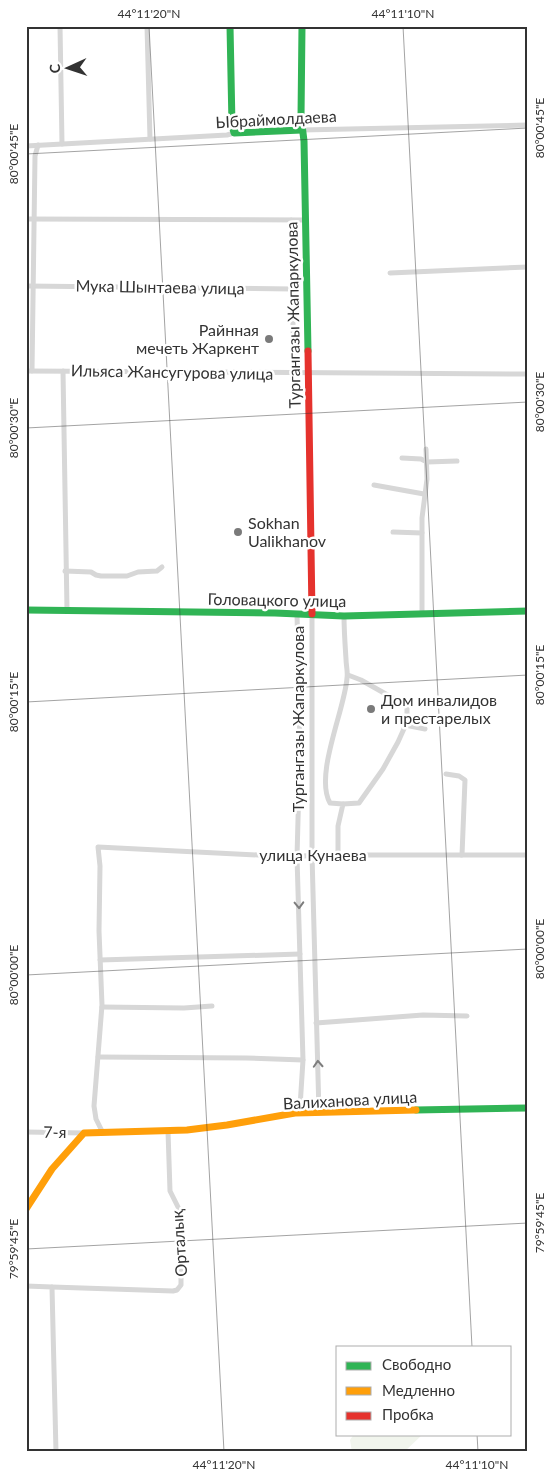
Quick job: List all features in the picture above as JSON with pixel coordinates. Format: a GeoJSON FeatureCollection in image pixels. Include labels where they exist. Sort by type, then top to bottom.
{"type":"FeatureCollection","features":[{"type":"Feature","properties":{"kind":"street"},"geometry":{"type":"LineString","coordinates":[[60,26],[62,144]]}},
{"type":"Feature","properties":{"kind":"street"},"geometry":{"type":"LineString","coordinates":[[148,26],[150,139]]}},
{"type":"Feature","properties":{"kind":"street"},"geometry":{"type":"LineString","coordinates":[[230,26],[232,125],[234,133]]}},
{"type":"Feature","properties":{"kind":"street","name":"Тургангазы Жапаркулова"},"geometry":{"type":"LineString","coordinates":[[302,26],[302,130],[304,141],[306,220],[312,614],[312,855],[320,1113]]}},
{"type":"Feature","properties":{"kind":"street","name":"Ыбраймолдаева"},"geometry":{"type":"LineString","coordinates":[[26,146],[302,130],[528,124]]}},
{"type":"Feature","properties":{"kind":"street"},"geometry":{"type":"LineString","coordinates":[[29,371],[34,286],[35,156],[38,145]]}},
{"type":"Feature","properties":{"kind":"street"},"geometry":{"type":"LineString","coordinates":[[26,219],[306,220]]}},
{"type":"Feature","properties":{"kind":"street"},"geometry":{"type":"LineString","coordinates":[[292,220],[294,374]]}},
{"type":"Feature","properties":{"kind":"street"},"geometry":{"type":"LineString","coordinates":[[390,273],[528,267]]}},
{"type":"Feature","properties":{"kind":"street","name":"Мука Шынтаева улица"},"geometry":{"type":"LineString","coordinates":[[26,286],[293,289]]}},
{"type":"Feature","properties":{"kind":"street","name":"Ильяса Жансугурова улица"},"geometry":{"type":"LineString","coordinates":[[29,371],[528,374]]}},
{"type":"Feature","properties":{"kind":"street"},"geometry":{"type":"LineString","coordinates":[[62,371],[67,610]]}},
{"type":"Feature","properties":{"kind":"street"},"geometry":{"type":"LineString","coordinates":[[422,614],[422,533],[426,449]]}},
{"type":"Feature","properties":{"kind":"street"},"geometry":{"type":"LineString","coordinates":[[402,458],[421,459],[426,462],[457,462]]}},
{"type":"Feature","properties":{"kind":"street"},"geometry":{"type":"LineString","coordinates":[[374,485],[424,494]]}},
{"type":"Feature","properties":{"kind":"street"},"geometry":{"type":"LineString","coordinates":[[393,532],[422,533]]}},
{"type":"Feature","properties":{"kind":"street"},"geometry":{"type":"LineString","coordinates":[[65,571],[85,571],[101,576],[127,576],[138,572],[157,571],[162,567]]}},
{"type":"Feature","properties":{"kind":"street","name":"Головацкого улица"},"geometry":{"type":"LineString","coordinates":[[26,610],[344,616],[528,611]]}},
{"type":"Feature","properties":{"kind":"street","name":"Тургангазы Жапаркулова"},"geometry":{"type":"LineString","coordinates":[[296,1113],[300,1108],[303,1060],[297,856],[300,745],[297,614]]}},
{"type":"Feature","properties":{"kind":"street"},"geometry":{"type":"LineString","coordinates":[[344,616],[344,639],[348,675],[345,696],[334,728],[326,788],[326,795],[330,803],[359,803],[383,769],[406,725],[406,706],[361,680],[348,675]]}},
{"type":"Feature","properties":{"kind":"street"},"geometry":{"type":"LineString","coordinates":[[406,725],[425,729]]}},
{"type":"Feature","properties":{"kind":"street"},"geometry":{"type":"LineString","coordinates":[[446,774],[459,776],[465,780],[462,855]]}},
{"type":"Feature","properties":{"kind":"street"},"geometry":{"type":"LineString","coordinates":[[338,855],[338,826],[343,804]]}},
{"type":"Feature","properties":{"kind":"street","name":"улица Кунаева"},"geometry":{"type":"LineString","coordinates":[[100,960],[100,866],[98,847],[297,856],[528,855]]}},
{"type":"Feature","properties":{"kind":"street"},"geometry":{"type":"LineString","coordinates":[[102,1131],[96,1119],[94,1106],[102,1007],[100,960],[300,954]]}},
{"type":"Feature","properties":{"kind":"street"},"geometry":{"type":"LineString","coordinates":[[102,1007],[184,1008],[212,1006]]}},
{"type":"Feature","properties":{"kind":"street"},"geometry":{"type":"LineString","coordinates":[[316,1023],[423,1015],[467,1016]]}},
{"type":"Feature","properties":{"kind":"street"},"geometry":{"type":"LineString","coordinates":[[98,1058],[303,1060]]}},
{"type":"Feature","properties":{"kind":"street","name":"Валиханова улица"},"geometry":{"type":"LineString","coordinates":[[84,1133],[102,1131],[168,1131],[227,1125],[296,1113],[528,1108]]}},
{"type":"Feature","properties":{"kind":"street","name":"Орталық"},"geometry":{"type":"LineString","coordinates":[[52,1287],[173,1291],[178,1290],[182,1285],[180,1218],[179,1209],[170,1191],[168,1131]]}},
{"type":"Feature","properties":{"kind":"street","name":"7-я"},"geometry":{"type":"LineString","coordinates":[[26,1132],[84,1133]]}},
{"type":"Feature","properties":{"kind":"street"},"geometry":{"type":"LineString","coordinates":[[26,1209],[64,1152],[84,1133]]}},
{"type":"Feature","properties":{"kind":"street"},"geometry":{"type":"LineString","coordinates":[[26,1286],[52,1287],[56,1452]]}},
{"type":"Feature","properties":{"kind":"shaded area"},"geometry":{"type":"Polygon","coordinates":[[[353,1436],[421,1436],[404,1452],[352,1452],[350,1440],[353,1436]]]}},
{"type":"Feature","properties":{"kind":"traffic: fast"},"geometry":{"type":"LineString","coordinates":[[230,26],[232,125],[234,133],[302,130]]}},
{"type":"Feature","properties":{"kind":"traffic: fast"},"geometry":{"type":"LineString","coordinates":[[302,26],[301,117],[304,141],[308,351]]}},
{"type":"Feature","properties":{"kind":"traffic: fast"},"geometry":{"type":"LineString","coordinates":[[26,610],[275,613],[344,616],[528,611]]}},
{"type":"Feature","properties":{"kind":"traffic: fast"},"geometry":{"type":"LineString","coordinates":[[416,1110],[528,1108]]}},
{"type":"Feature","properties":{"kind":"traffic: slow"},"geometry":{"type":"LineString","coordinates":[[26,1209],[52,1169],[84,1133],[187,1130],[295,1113],[416,1110]]}},
{"type":"Feature","properties":{"kind":"traffic: jam"},"geometry":{"type":"LineString","coordinates":[[308,351],[312,614]]}},
{"type":"Feature","properties":{"kind":"place","name":"Райнная мечеть Жаркент"},"geometry":{"type":"Point","coordinates":[269,339]}},
{"type":"Feature","properties":{"kind":"place","name":"Sokhan Ualikhanov"},"geometry":{"type":"Point","coordinates":[238,532]}},
{"type":"Feature","properties":{"kind":"place","name":"Дом инвалидов и престарелых"},"geometry":{"type":"Point","coordinates":[371,709]}}]}
